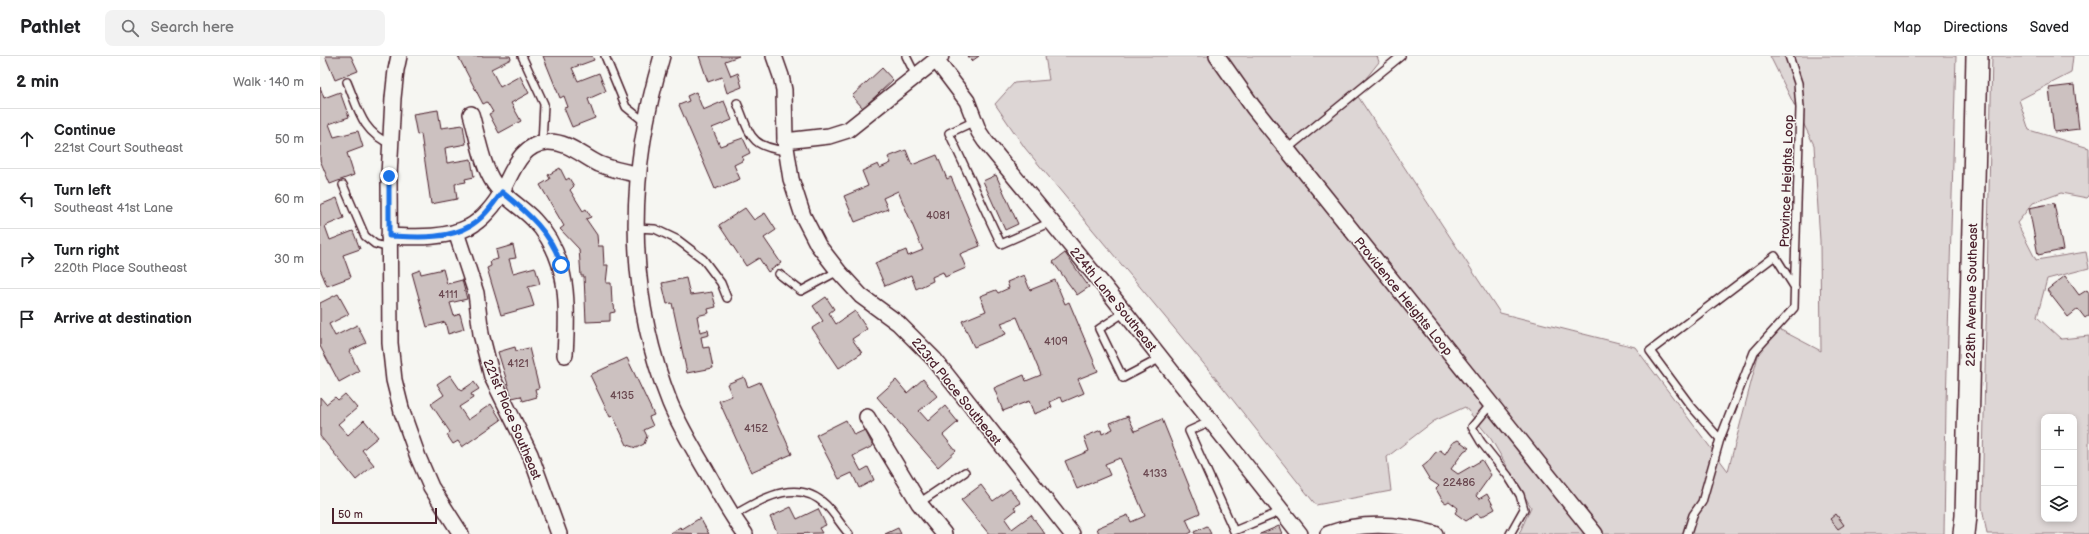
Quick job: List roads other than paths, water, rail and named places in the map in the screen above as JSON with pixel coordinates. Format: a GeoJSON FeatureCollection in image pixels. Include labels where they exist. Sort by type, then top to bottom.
{"type":"FeatureCollection","features":[{"type":"Feature","properties":{"kind":"main road","name":"228th Avenue Southeast"},"geometry":{"type":"LineString","coordinates":[[1964,534],[1966,516],[1977,56]]}},
{"type":"Feature","properties":{"kind":"street"},"geometry":{"type":"LineString","coordinates":[[399,56],[393,98],[389,242],[390,343],[394,380],[418,457],[431,486],[461,534]]}},
{"type":"Feature","properties":{"kind":"street"},"geometry":{"type":"LineString","coordinates":[[662,56],[652,89],[637,174],[636,228],[642,299],[658,368],[671,404],[696,454],[732,516],[745,534]]}},
{"type":"Feature","properties":{"kind":"street","name":"223rd Place Southeast"},"geometry":{"type":"LineString","coordinates":[[774,56],[784,90],[786,146],[791,179],[803,216],[818,245],[838,271],[861,296],[898,323],[934,359],[1072,534]]}},
{"type":"Feature","properties":{"kind":"street","name":"Providence Heights Loop"},"geometry":{"type":"LineString","coordinates":[[1217,56],[1253,107],[1594,534]]}},
{"type":"Feature","properties":{"kind":"street"},"geometry":{"type":"LineString","coordinates":[[786,146],[848,130],[939,58]]}},
{"type":"Feature","properties":{"kind":"street","name":"224th Lane Southeast"},"geometry":{"type":"LineString","coordinates":[[939,58],[967,100],[975,121],[986,141],[1125,312],[1300,534]]}},
{"type":"Feature","properties":{"kind":"street"},"geometry":{"type":"LineString","coordinates":[[471,114],[493,182],[536,222],[558,257],[564,277],[567,307],[565,354]]}},
{"type":"Feature","properties":{"kind":"street"},"geometry":{"type":"LineString","coordinates":[[389,242],[456,232],[471,226],[484,216],[502,192],[516,162],[525,152],[547,142],[561,144],[576,149],[599,164],[637,174]]}},
{"type":"Feature","properties":{"kind":"street","name":"221st Place Southeast"},"geometry":{"type":"LineString","coordinates":[[456,232],[476,293],[481,334],[492,377],[530,454],[559,534]]}},
{"type":"Feature","properties":{"kind":"street"},"geometry":{"type":"LineString","coordinates":[[867,417],[919,503],[944,534]]}},
{"type":"Feature","properties":{"kind":"street"},"geometry":{"type":"LineString","coordinates":[[1328,534],[1354,527],[1373,525],[1397,526],[1435,534]]}},
{"type":"Feature","properties":{"kind":"lane"},"geometry":{"type":"LineString","coordinates":[[522,56],[544,104],[542,144]]}},
{"type":"Feature","properties":{"kind":"lane"},"geometry":{"type":"LineString","coordinates":[[605,56],[626,107],[646,122]]}},
{"type":"Feature","properties":{"kind":"lane"},"geometry":{"type":"LineString","coordinates":[[906,56],[916,76]]}},
{"type":"Feature","properties":{"kind":"lane"},"geometry":{"type":"LineString","coordinates":[[1287,149],[1401,56]]}},
{"type":"Feature","properties":{"kind":"lane","name":"Province Heights Loop"},"geometry":{"type":"LineString","coordinates":[[1720,439],[1754,352],[1794,308],[1800,108],[1798,83],[1789,56]]}},
{"type":"Feature","properties":{"kind":"lane"},"geometry":{"type":"LineString","coordinates":[[347,82],[364,124],[378,139],[391,144]]}},
{"type":"Feature","properties":{"kind":"lane"},"geometry":{"type":"LineString","coordinates":[[737,103],[751,135],[758,144],[768,148],[786,146]]}},
{"type":"Feature","properties":{"kind":"lane"},"geometry":{"type":"LineString","coordinates":[[975,121],[948,133],[1001,244],[1051,222]]}},
{"type":"Feature","properties":{"kind":"lane"},"geometry":{"type":"LineString","coordinates":[[343,185],[365,236],[375,244],[389,242]]}},
{"type":"Feature","properties":{"kind":"lane"},"geometry":{"type":"LineString","coordinates":[[636,228],[655,229],[678,240],[697,254],[703,259],[721,283],[727,298]]}},
{"type":"Feature","properties":{"kind":"lane"},"geometry":{"type":"LineString","coordinates":[[1688,534],[1693,515],[1702,502],[1720,439],[1690,405],[1650,351],[1775,256],[1795,288]]}},
{"type":"Feature","properties":{"kind":"lane"},"geometry":{"type":"LineString","coordinates":[[779,274],[801,291],[838,271]]}},
{"type":"Feature","properties":{"kind":"lane"},"geometry":{"type":"LineString","coordinates":[[1125,312],[1099,330],[1123,378],[1161,358]]}},
{"type":"Feature","properties":{"kind":"lane"},"geometry":{"type":"LineString","coordinates":[[1491,404],[1472,427],[1520,495],[1524,509],[1510,534]]}},
{"type":"Feature","properties":{"kind":"lane"},"geometry":{"type":"LineString","coordinates":[[1211,420],[1189,431],[1234,531],[1282,511]]}},
{"type":"Feature","properties":{"kind":"lane"},"geometry":{"type":"LineString","coordinates":[[919,503],[964,472]]}},
{"type":"Feature","properties":{"kind":"lane"},"geometry":{"type":"LineString","coordinates":[[732,516],[770,495],[796,491],[812,495],[825,504],[849,534]]}}]}
